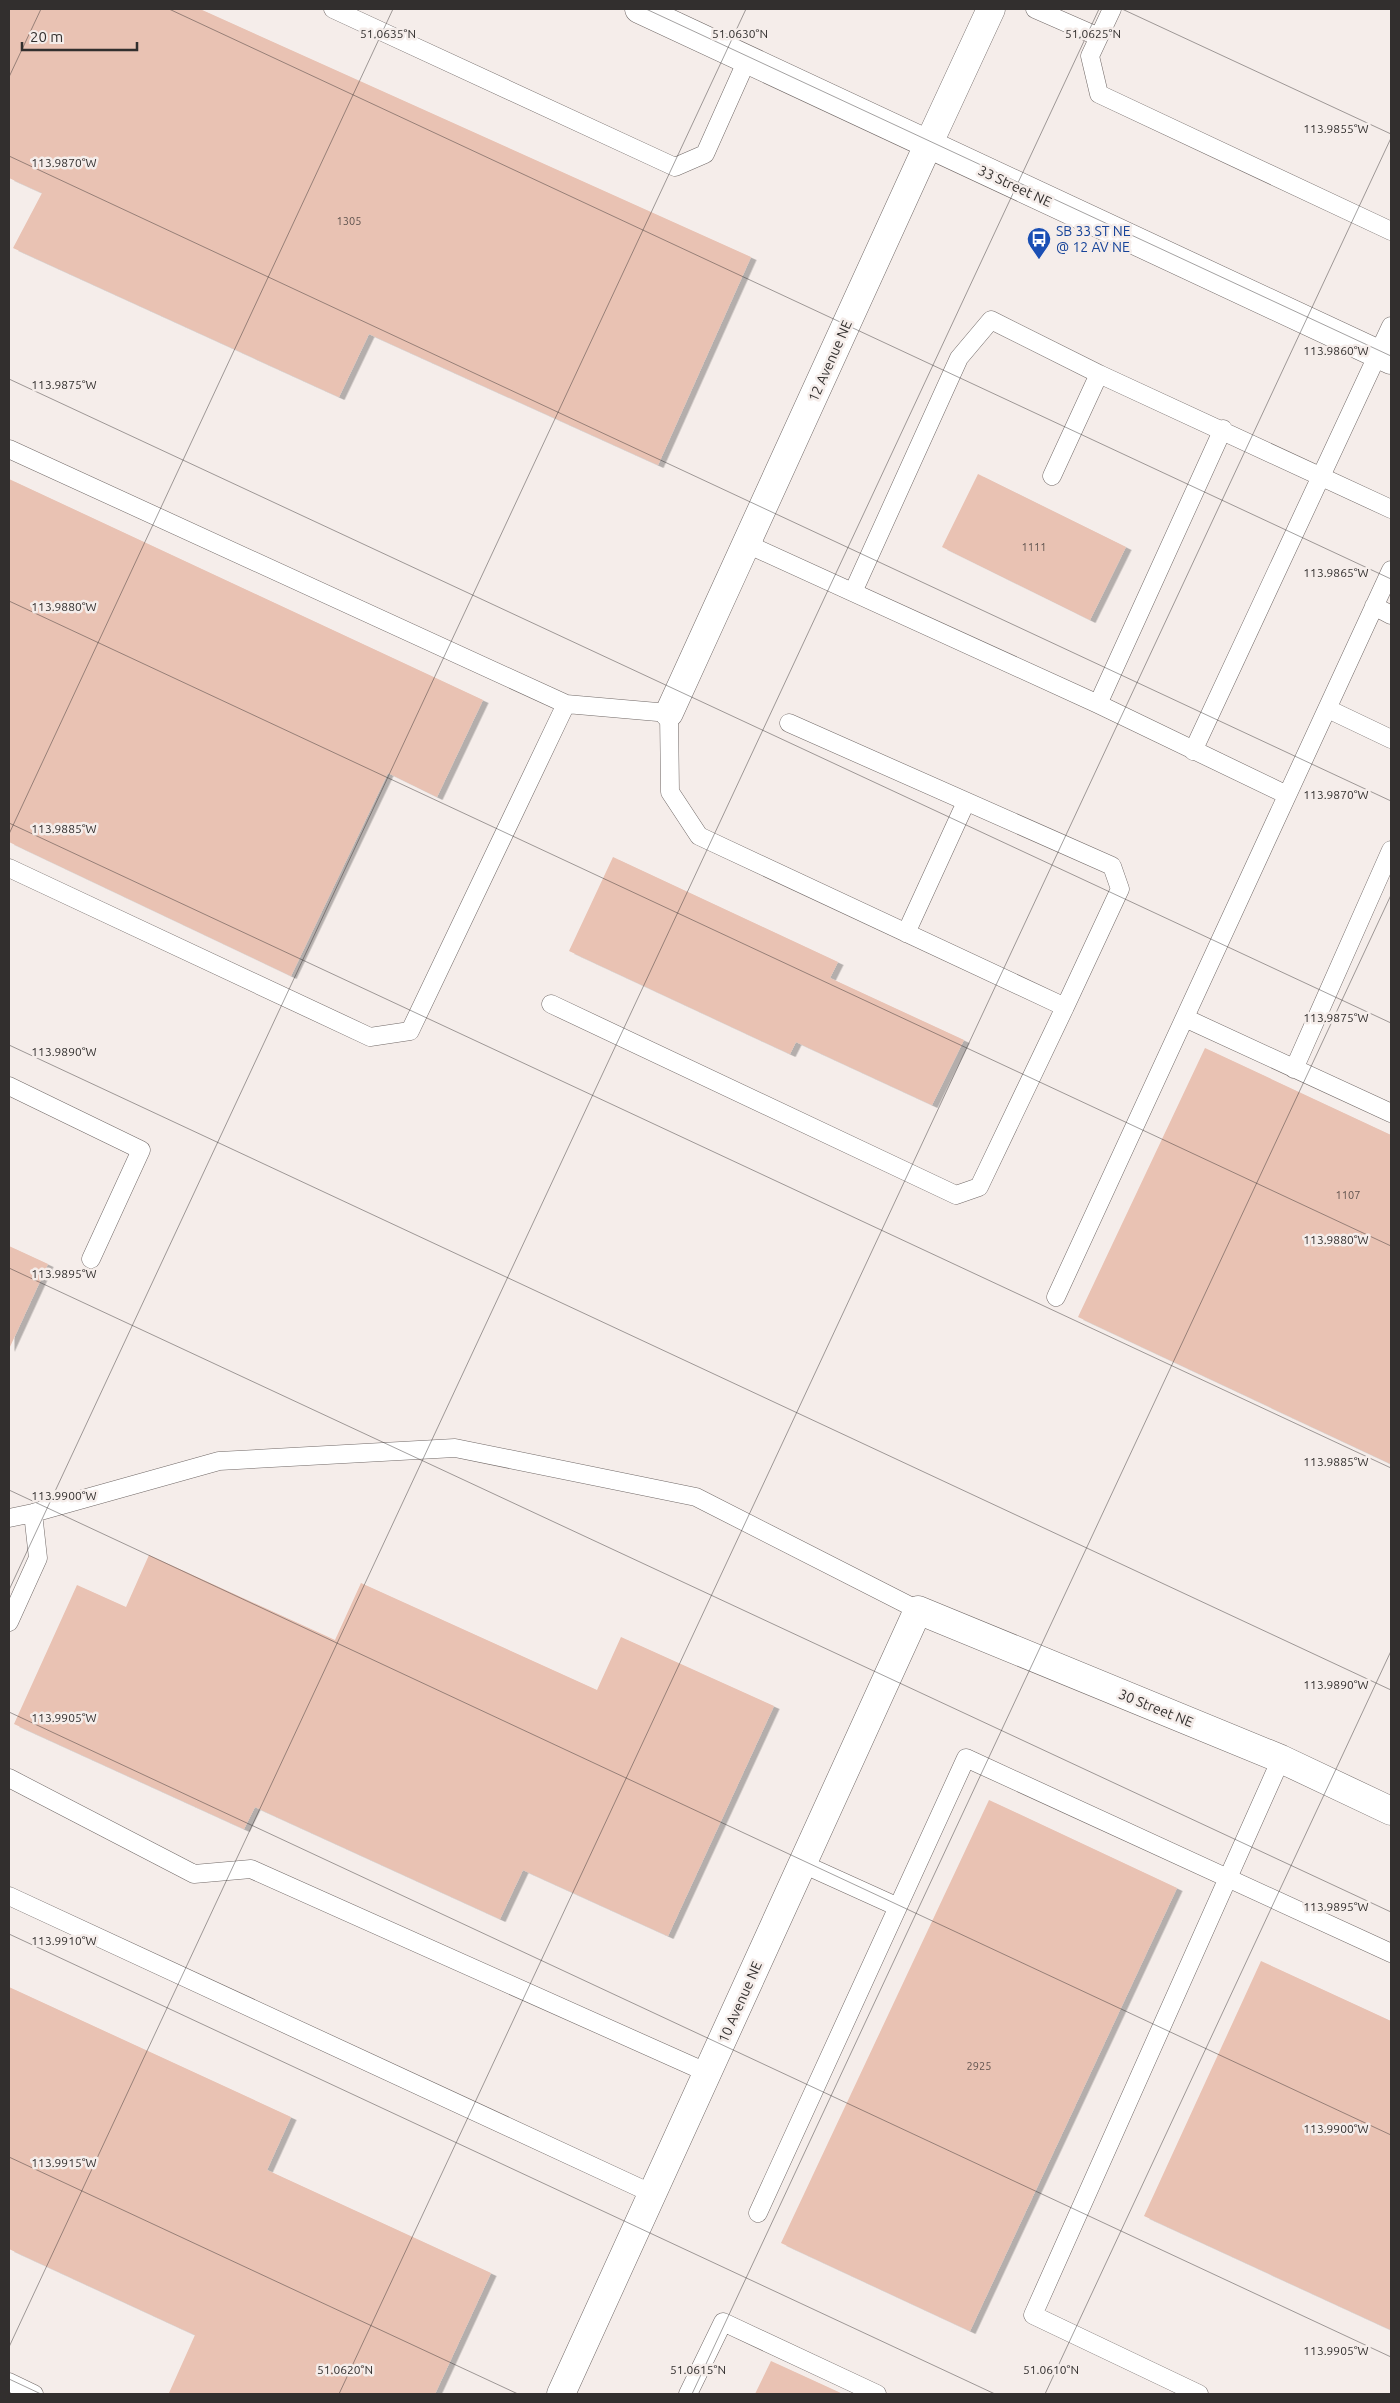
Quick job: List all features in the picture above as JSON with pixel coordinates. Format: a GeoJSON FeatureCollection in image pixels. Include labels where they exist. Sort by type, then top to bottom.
{"type":"FeatureCollection","features":[{"type":"Feature","properties":{"kind":"street","name":"33 Street NE"},"geometry":{"type":"LineString","coordinates":[[639,9],[1385,357]]}},
{"type":"Feature","properties":{"kind":"street","name":"12 Avenue NE"},"geometry":{"type":"LineString","coordinates":[[669,713],[991,9]]}},
{"type":"Feature","properties":{"kind":"street","name":"30 Street NE"},"geometry":{"type":"LineString","coordinates":[[918,1610],[1281,1759],[1391,1811]]}},
{"type":"Feature","properties":{"kind":"street","name":"10 Avenue NE"},"geometry":{"type":"LineString","coordinates":[[561,2394],[918,1610]]}},
{"type":"Feature","properties":{"kind":"lane"},"geometry":{"type":"LineString","coordinates":[[333,9],[675,167],[705,154],[747,60]]}},
{"type":"Feature","properties":{"kind":"lane"},"geometry":{"type":"LineString","coordinates":[[1035,9],[1099,37]]}},
{"type":"Feature","properties":{"kind":"lane"},"geometry":{"type":"LineString","coordinates":[[1112,9],[1090,56],[1099,94],[1391,232]]}},
{"type":"Feature","properties":{"kind":"lane"},"geometry":{"type":"LineString","coordinates":[[853,592],[959,358],[991,320],[1099,374],[1222,429],[1391,509]]}},
{"type":"Feature","properties":{"kind":"lane"},"geometry":{"type":"LineString","coordinates":[[1193,751],[1322,476],[1385,357],[1391,326]]}},
{"type":"Feature","properties":{"kind":"lane"},"geometry":{"type":"LineString","coordinates":[[1052,476],[1099,374]]}},
{"type":"Feature","properties":{"kind":"lane"},"geometry":{"type":"LineString","coordinates":[[1098,704],[1222,429]]}},
{"type":"Feature","properties":{"kind":"lane"},"geometry":{"type":"LineString","coordinates":[[9,449],[566,704],[669,713],[670,792],[699,836],[1065,1007]]}},
{"type":"Feature","properties":{"kind":"lane"},"geometry":{"type":"LineString","coordinates":[[747,544],[1098,704],[1287,795]]}},
{"type":"Feature","properties":{"kind":"lane"},"geometry":{"type":"LineString","coordinates":[[1056,1297],[1391,570]]}},
{"type":"Feature","properties":{"kind":"lane"},"geometry":{"type":"LineString","coordinates":[[1374,606],[1391,614]]}},
{"type":"Feature","properties":{"kind":"lane"},"geometry":{"type":"LineString","coordinates":[[9,868],[370,1037],[410,1031],[566,704]]}},
{"type":"Feature","properties":{"kind":"lane"},"geometry":{"type":"LineString","coordinates":[[1328,709],[1391,739]]}},
{"type":"Feature","properties":{"kind":"lane"},"geometry":{"type":"LineString","coordinates":[[552,1004],[956,1195],[979,1187],[1120,889],[1112,866],[789,723]]}},
{"type":"Feature","properties":{"kind":"lane"},"geometry":{"type":"LineString","coordinates":[[906,933],[966,802]]}},
{"type":"Feature","properties":{"kind":"lane"},"geometry":{"type":"LineString","coordinates":[[1294,1068],[1391,850]]}},
{"type":"Feature","properties":{"kind":"lane"},"geometry":{"type":"LineString","coordinates":[[1185,1018],[1391,1113]]}},
{"type":"Feature","properties":{"kind":"lane"},"geometry":{"type":"LineString","coordinates":[[9,1086],[141,1150],[91,1259]]}},
{"type":"Feature","properties":{"kind":"lane"},"geometry":{"type":"LineString","coordinates":[[9,1518],[219,1461],[455,1448],[696,1497],[918,1610]]}},
{"type":"Feature","properties":{"kind":"lane"},"geometry":{"type":"LineString","coordinates":[[9,1622],[38,1558],[33,1513]]}},
{"type":"Feature","properties":{"kind":"lane"},"geometry":{"type":"LineString","coordinates":[[758,2213],[966,1758],[1391,1953]]}},
{"type":"Feature","properties":{"kind":"lane"},"geometry":{"type":"LineString","coordinates":[[1199,2394],[1033,2315],[1281,1759]]}},
{"type":"Feature","properties":{"kind":"lane"},"geometry":{"type":"LineString","coordinates":[[9,1778],[194,1874],[250,1869],[708,2073]]}},
{"type":"Feature","properties":{"kind":"lane"},"geometry":{"type":"LineString","coordinates":[[802,1864],[898,1907]]}},
{"type":"Feature","properties":{"kind":"lane"},"geometry":{"type":"LineString","coordinates":[[9,1896],[653,2194]]}},
{"type":"Feature","properties":{"kind":"lane"},"geometry":{"type":"LineString","coordinates":[[688,2394],[723,2322],[877,2394]]}},
{"type":"Feature","properties":{"kind":"lane"},"geometry":{"type":"LineString","coordinates":[[9,2382],[34,2394]]}},
{"type":"Feature","properties":{"kind":"building"},"geometry":{"type":"Polygon","coordinates":[[[9,9],[200,9],[751,257],[658,465],[369,334],[339,397],[13,248],[42,193],[9,178],[9,9]]]}},
{"type":"Feature","properties":{"kind":"building"},"geometry":{"type":"Polygon","coordinates":[[[978,474],[1126,547],[1090,620],[942,547],[978,474]]]}},
{"type":"Feature","properties":{"kind":"building"},"geometry":{"type":"Polygon","coordinates":[[[9,479],[483,700],[437,797],[388,773],[291,976],[9,842],[9,479]]]}},
{"type":"Feature","properties":{"kind":"building"},"geometry":{"type":"Polygon","coordinates":[[[613,857],[838,962],[830,978],[964,1040],[932,1105],[796,1042],[790,1054],[569,951],[613,857]]]}},
{"type":"Feature","properties":{"kind":"building"},"geometry":{"type":"Polygon","coordinates":[[[1205,1048],[1391,1135],[1391,1464],[1078,1317],[1205,1048]]]}},
{"type":"Feature","properties":{"kind":"building"},"geometry":{"type":"Polygon","coordinates":[[[9,1246],[48,1264],[9,1349],[9,1246]]]}},
{"type":"Feature","properties":{"kind":"building"},"geometry":{"type":"Polygon","coordinates":[[[149,1555],[335,1640],[361,1583],[597,1690],[621,1637],[774,1706],[668,1936],[523,1870],[500,1919],[255,1807],[244,1829],[14,1724],[77,1585],[126,1607],[149,1555]]]}},
{"type":"Feature","properties":{"kind":"building"},"geometry":{"type":"Polygon","coordinates":[[[989,1800],[1177,1888],[970,2331],[781,2243],[989,1800]]]}},
{"type":"Feature","properties":{"kind":"building"},"geometry":{"type":"Polygon","coordinates":[[[1261,1961],[1391,2021],[1391,2330],[1144,2216],[1261,1961]]]}},
{"type":"Feature","properties":{"kind":"building"},"geometry":{"type":"Polygon","coordinates":[[[9,1987],[291,2117],[267,2170],[491,2273],[435,2394],[171,2394],[169,2393],[195,2335],[9,2249],[9,1987]]]}},
{"type":"Feature","properties":{"kind":"building"},"geometry":{"type":"Polygon","coordinates":[[[771,2361],[843,2394],[755,2394],[771,2361]]]}},
{"type":"Feature","properties":{"kind":"place","name":"SB 33 ST NE @ 12 AV NE"},"geometry":{"type":"Point","coordinates":[1039,260]}}]}
